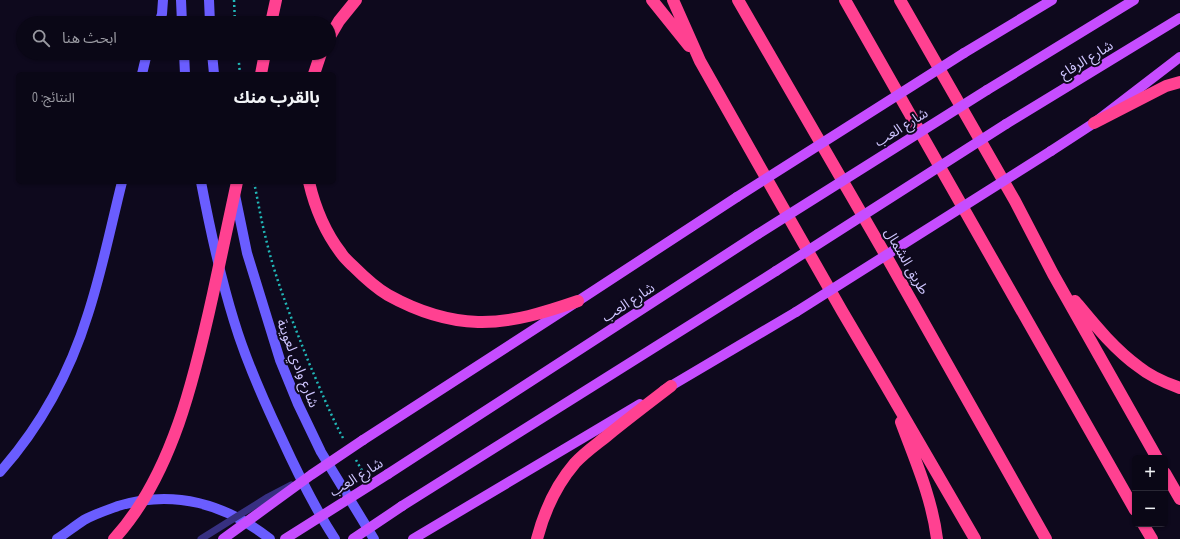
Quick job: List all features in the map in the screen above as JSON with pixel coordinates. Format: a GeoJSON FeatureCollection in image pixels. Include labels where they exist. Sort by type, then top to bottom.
{"type":"FeatureCollection","features":[{"type":"Feature","properties":{"kind":"highway"},"geometry":{"type":"LineString","coordinates":[[273,16],[276,0]]}},
{"type":"Feature","properties":{"kind":"highway"},"geometry":{"type":"LineString","coordinates":[[336,26],[356,0]]}},
{"type":"Feature","properties":{"kind":"highway"},"geometry":{"type":"LineString","coordinates":[[652,0],[700,61]]}},
{"type":"Feature","properties":{"kind":"highway"},"geometry":{"type":"LineString","coordinates":[[673,0],[700,61],[842,311],[886,384],[975,539]]}},
{"type":"Feature","properties":{"kind":"highway","name":"طريق الشمال"},"geometry":{"type":"LineString","coordinates":[[738,0],[889,261],[1046,539]]}},
{"type":"Feature","properties":{"kind":"highway"},"geometry":{"type":"LineString","coordinates":[[845,0],[1132,505]]}},
{"type":"Feature","properties":{"kind":"highway"},"geometry":{"type":"LineString","coordinates":[[900,0],[1015,201],[1053,274],[1155,455]]}},
{"type":"Feature","properties":{"kind":"highway"},"geometry":{"type":"LineString","coordinates":[[261,72],[264,60]]}},
{"type":"Feature","properties":{"kind":"highway"},"geometry":{"type":"LineString","coordinates":[[315,72],[319,60]]}},
{"type":"Feature","properties":{"kind":"highway"},"geometry":{"type":"LineString","coordinates":[[1094,123],[1166,86],[1180,82]]}},
{"type":"Feature","properties":{"kind":"highway"},"geometry":{"type":"LineString","coordinates":[[114,539],[125,528],[148,493],[166,456],[182,410],[195,368],[237,184]]}},
{"type":"Feature","properties":{"kind":"highway"},"geometry":{"type":"LineString","coordinates":[[310,184],[313,198],[325,228],[341,254],[362,275],[387,294],[420,310],[455,320],[478,322],[506,320],[538,314],[578,301]]}},
{"type":"Feature","properties":{"kind":"highway"},"geometry":{"type":"LineString","coordinates":[[1053,274],[1112,344],[1139,368],[1180,388]]}},
{"type":"Feature","properties":{"kind":"highway"},"geometry":{"type":"LineString","coordinates":[[886,384],[918,465],[930,504],[936,539]]}},
{"type":"Feature","properties":{"kind":"highway"},"geometry":{"type":"LineString","coordinates":[[537,539],[540,528],[561,482],[576,462],[596,444],[671,386]]}},
{"type":"Feature","properties":{"kind":"highway"},"geometry":{"type":"LineString","coordinates":[[1168,478],[1180,499]]}},
{"type":"Feature","properties":{"kind":"highway"},"geometry":{"type":"LineString","coordinates":[[1145,527],[1152,539]]}},
{"type":"Feature","properties":{"kind":"main road"},"geometry":{"type":"LineString","coordinates":[[161,16],[163,0]]}},
{"type":"Feature","properties":{"kind":"main road"},"geometry":{"type":"LineString","coordinates":[[181,0],[182,16]]}},
{"type":"Feature","properties":{"kind":"main road"},"geometry":{"type":"LineString","coordinates":[[209,0],[210,16]]}},
{"type":"Feature","properties":{"kind":"main road"},"geometry":{"type":"LineString","coordinates":[[223,539],[311,475],[363,440],[737,197],[964,53],[1052,0]]}},
{"type":"Feature","properties":{"kind":"main road","name":"شارع الرفاع"},"geometry":{"type":"LineString","coordinates":[[988,90],[1134,0]]}},
{"type":"Feature","properties":{"kind":"main road","name":"شارع الرفاع"},"geometry":{"type":"LineString","coordinates":[[353,539],[402,506],[776,271],[1006,124],[1180,18]]}},
{"type":"Feature","properties":{"kind":"main road"},"geometry":{"type":"LineString","coordinates":[[415,538],[796,312],[1051,152],[1094,123],[1180,57]]}},
{"type":"Feature","properties":{"kind":"main road"},"geometry":{"type":"LineString","coordinates":[[142,72],[145,60]]}},
{"type":"Feature","properties":{"kind":"main road"},"geometry":{"type":"LineString","coordinates":[[184,60],[185,72]]}},
{"type":"Feature","properties":{"kind":"main road"},"geometry":{"type":"LineString","coordinates":[[213,60],[214,72]]}},
{"type":"Feature","properties":{"kind":"main road","name":"شارع العب"},"geometry":{"type":"LineString","coordinates":[[285,539],[758,234],[988,90]]}},
{"type":"Feature","properties":{"kind":"main road"},"geometry":{"type":"LineString","coordinates":[[0,472],[18,451],[51,400],[77,345],[97,285],[122,184]]}},
{"type":"Feature","properties":{"kind":"main road"},"geometry":{"type":"LineString","coordinates":[[201,184],[216,254],[234,322],[244,352],[265,404],[295,467],[335,539]]}},
{"type":"Feature","properties":{"kind":"main road","name":"شارع وادي لعوينة"},"geometry":{"type":"LineString","coordinates":[[232,184],[247,253],[280,360],[298,404],[321,452],[374,539]]}},
{"type":"Feature","properties":{"kind":"main road"},"geometry":{"type":"LineString","coordinates":[[57,539],[85,520],[105,511],[133,502],[164,499],[188,500],[220,510],[245,521],[270,539]]}},
{"type":"Feature","properties":{"kind":"lane"},"geometry":{"type":"LineString","coordinates":[[201,539],[268,497],[311,475]]}},
{"type":"Feature","properties":{"kind":"path"},"geometry":{"type":"LineString","coordinates":[[234,0],[235,16]]}},
{"type":"Feature","properties":{"kind":"path"},"geometry":{"type":"LineString","coordinates":[[239,60],[240,72]]}},
{"type":"Feature","properties":{"kind":"path"},"geometry":{"type":"LineString","coordinates":[[254,184],[266,240],[290,316],[335,424],[347,444]]}},
{"type":"Feature","properties":{"kind":"path"},"geometry":{"type":"LineString","coordinates":[[355,458],[366,478]]}}]}
